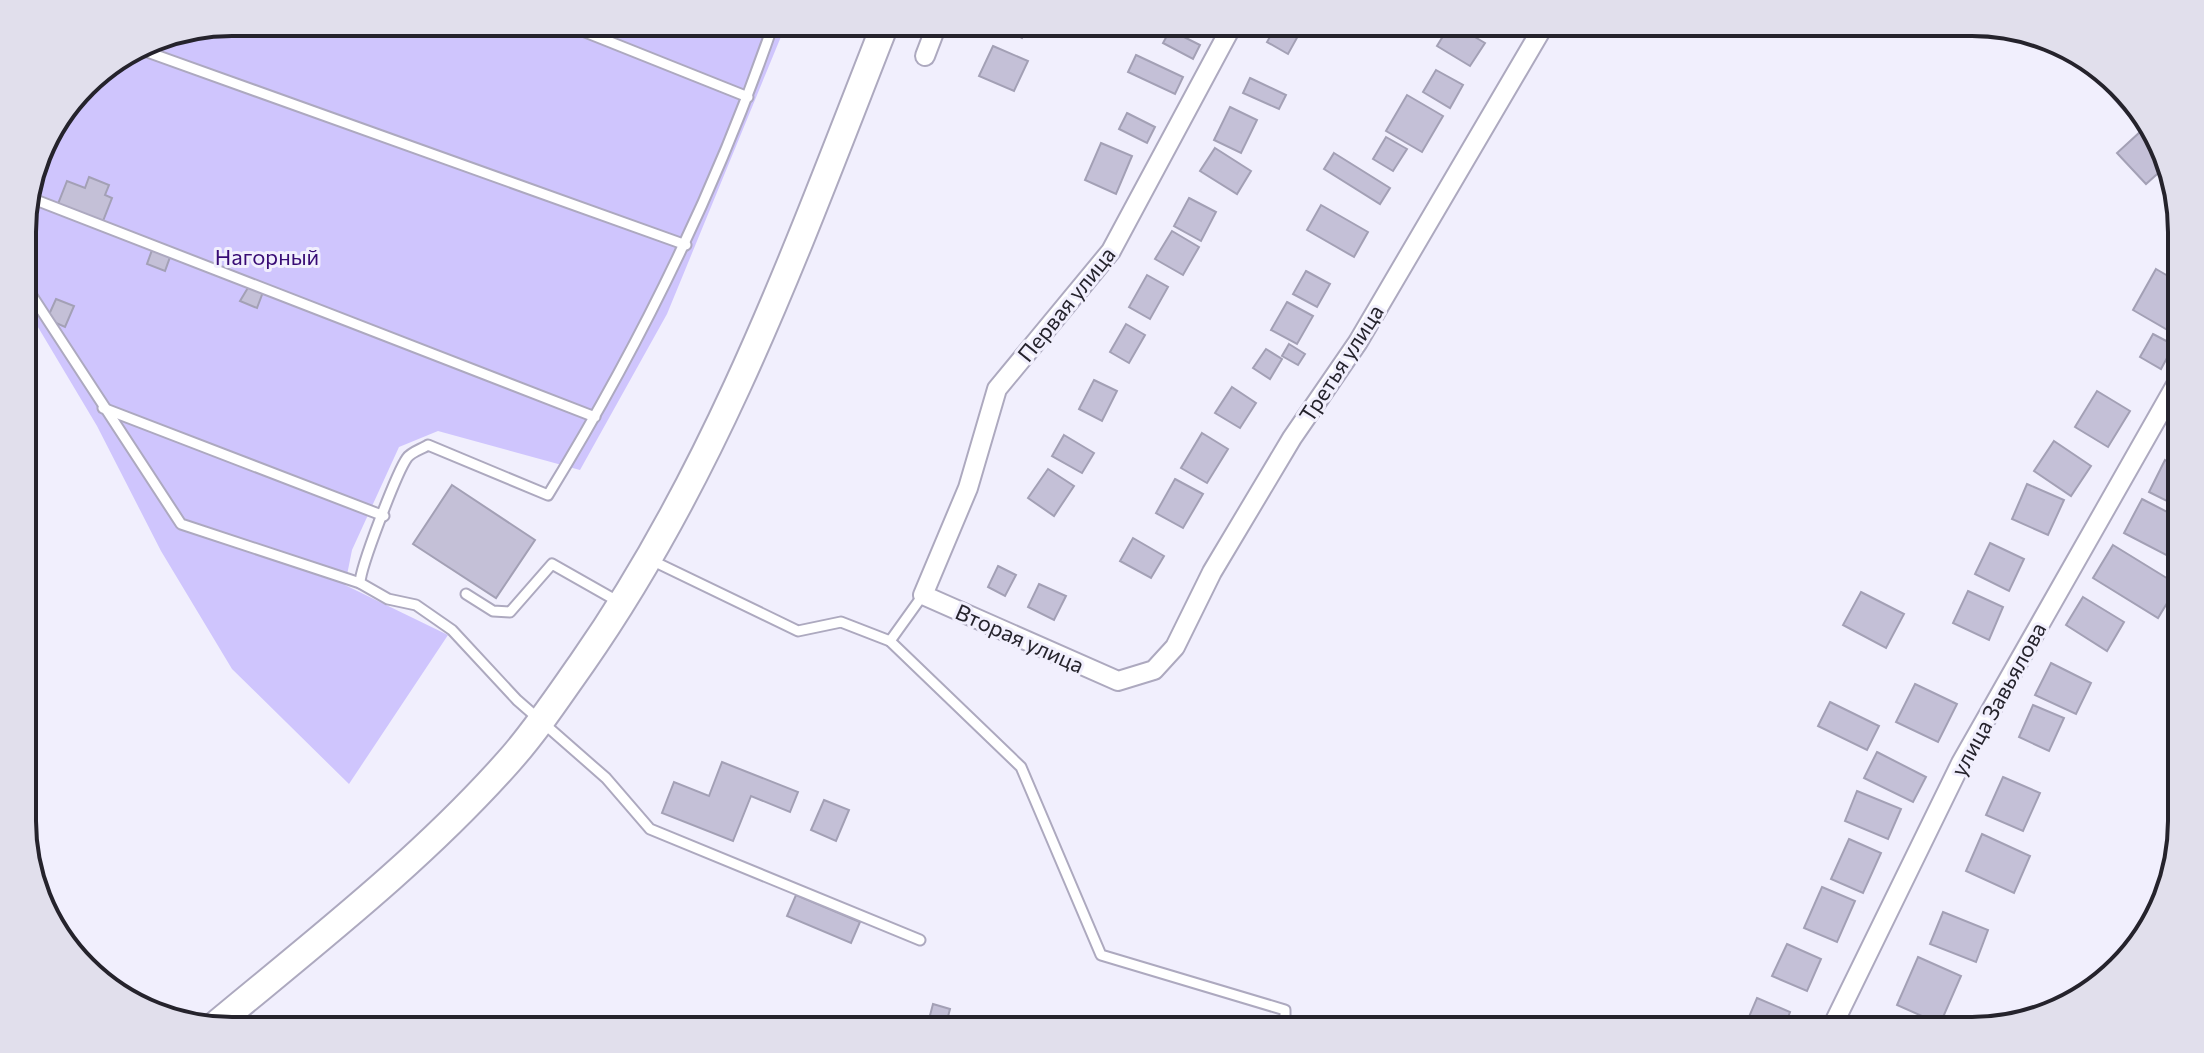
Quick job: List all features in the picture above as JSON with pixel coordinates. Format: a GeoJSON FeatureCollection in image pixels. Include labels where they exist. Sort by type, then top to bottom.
{"type":"FeatureCollection","features":[{"type":"Feature","properties":{"kind":"main road"},"geometry":{"type":"LineString","coordinates":[[226,1016],[381,888],[451,823],[542,720],[622,603],[695,479],[775,307],[881,36]]}},
{"type":"Feature","properties":{"kind":"street"},"geometry":{"type":"LineString","coordinates":[[925,56],[933,36]]}},
{"type":"Feature","properties":{"kind":"street","name":"Первая улица"},"geometry":{"type":"LineString","coordinates":[[923,595],[968,488],[997,389],[1111,251],[1226,36]]}},
{"type":"Feature","properties":{"kind":"street","name":"Третья улица"},"geometry":{"type":"LineString","coordinates":[[1118,681],[1154,670],[1175,647],[1212,572],[1292,438],[1358,342],[1538,36]]}},
{"type":"Feature","properties":{"kind":"street","name":"улица Завьялова"},"geometry":{"type":"LineString","coordinates":[[1837,1017],[1961,763],[2168,399]]}},
{"type":"Feature","properties":{"kind":"street","name":"Вторая улица"},"geometry":{"type":"LineString","coordinates":[[923,595],[1118,681]]}},
{"type":"Feature","properties":{"kind":"lane"},"geometry":{"type":"LineString","coordinates":[[595,36],[748,97]]}},
{"type":"Feature","properties":{"kind":"lane"},"geometry":{"type":"LineString","coordinates":[[360,583],[366,551],[384,516],[407,456],[428,445],[548,495],[595,417],[686,245],[748,97],[769,36]]}},
{"type":"Feature","properties":{"kind":"lane"},"geometry":{"type":"LineString","coordinates":[[151,53],[686,245]]}},
{"type":"Feature","properties":{"kind":"lane"},"geometry":{"type":"LineString","coordinates":[[39,201],[595,417]]}},
{"type":"Feature","properties":{"kind":"lane"},"geometry":{"type":"LineString","coordinates":[[36,302],[181,524],[360,583],[388,599],[416,605],[452,630],[496,681],[606,778],[650,829],[920,940]]}},
{"type":"Feature","properties":{"kind":"lane"},"geometry":{"type":"LineString","coordinates":[[103,408],[384,516]]}},
{"type":"Feature","properties":{"kind":"lane"},"geometry":{"type":"LineString","coordinates":[[650,559],[798,631],[841,622],[890,641],[1021,767],[1101,955],[1285,1010],[1285,1017]]}},
{"type":"Feature","properties":{"kind":"lane"},"geometry":{"type":"LineString","coordinates":[[466,594],[493,611],[510,612],[552,564],[622,603]]}},
{"type":"Feature","properties":{"kind":"lane"},"geometry":{"type":"LineString","coordinates":[[890,641],[923,595]]}},
{"type":"Feature","properties":{"kind":"green space","name":"Нагорный"},"geometry":{"type":"Polygon","coordinates":[[[232,36],[781,36],[667,314],[580,470],[438,431],[399,447],[352,550],[345,585],[448,635],[349,784],[232,669],[161,551],[97,426],[36,324],[36,219],[43,181],[62,134],[103,85],[134,62],[169,46],[232,36]]]}},
{"type":"Feature","properties":{"kind":"building"},"geometry":{"type":"Polygon","coordinates":[[[1167,36],[1182,36],[1200,45],[1193,59],[1163,43],[1167,36]]]}},
{"type":"Feature","properties":{"kind":"building"},"geometry":{"type":"Polygon","coordinates":[[[1270,36],[1298,36],[1288,54],[1267,42],[1270,36]]]}},
{"type":"Feature","properties":{"kind":"building"},"geometry":{"type":"Polygon","coordinates":[[[1443,36],[1473,36],[1485,43],[1470,66],[1437,46],[1443,36]]]}},
{"type":"Feature","properties":{"kind":"building"},"geometry":{"type":"Polygon","coordinates":[[[993,46],[1028,61],[1014,91],[979,76],[993,46]]]}},
{"type":"Feature","properties":{"kind":"building"},"geometry":{"type":"Polygon","coordinates":[[[1136,55],[1183,77],[1175,94],[1128,72],[1136,55]]]}},
{"type":"Feature","properties":{"kind":"building"},"geometry":{"type":"Polygon","coordinates":[[[1436,70],[1463,85],[1450,108],[1423,92],[1436,70]]]}},
{"type":"Feature","properties":{"kind":"building"},"geometry":{"type":"Polygon","coordinates":[[[1250,78],[1286,95],[1279,109],[1243,93],[1250,78]]]}},
{"type":"Feature","properties":{"kind":"building"},"geometry":{"type":"Polygon","coordinates":[[[1407,95],[1443,116],[1422,152],[1386,131],[1407,95]]]}},
{"type":"Feature","properties":{"kind":"building"},"geometry":{"type":"Polygon","coordinates":[[[1230,107],[1257,120],[1241,153],[1214,140],[1230,107]]]}},
{"type":"Feature","properties":{"kind":"building"},"geometry":{"type":"Polygon","coordinates":[[[1127,113],[1155,127],[1147,143],[1119,129],[1127,113]]]}},
{"type":"Feature","properties":{"kind":"building"},"geometry":{"type":"Polygon","coordinates":[[[2140,132],[2158,173],[2146,184],[2117,153],[2140,132]]]}},
{"type":"Feature","properties":{"kind":"building"},"geometry":{"type":"Polygon","coordinates":[[[1386,137],[1407,149],[1393,171],[1373,159],[1386,137]]]}},
{"type":"Feature","properties":{"kind":"building"},"geometry":{"type":"Polygon","coordinates":[[[1101,143],[1132,156],[1116,194],[1085,180],[1101,143]]]}},
{"type":"Feature","properties":{"kind":"building"},"geometry":{"type":"Polygon","coordinates":[[[1215,148],[1251,171],[1237,194],[1200,171],[1215,148]]]}},
{"type":"Feature","properties":{"kind":"building"},"geometry":{"type":"Polygon","coordinates":[[[1334,153],[1390,188],[1380,204],[1324,169],[1334,153]]]}},
{"type":"Feature","properties":{"kind":"building"},"geometry":{"type":"Polygon","coordinates":[[[89,177],[109,185],[105,195],[112,198],[103,221],[58,204],[67,181],[85,188],[89,177]]]}},
{"type":"Feature","properties":{"kind":"building"},"geometry":{"type":"Polygon","coordinates":[[[1189,198],[1216,212],[1201,241],[1174,226],[1189,198]]]}},
{"type":"Feature","properties":{"kind":"building"},"geometry":{"type":"Polygon","coordinates":[[[1321,205],[1368,232],[1354,257],[1307,230],[1321,205]]]}},
{"type":"Feature","properties":{"kind":"building"},"geometry":{"type":"Polygon","coordinates":[[[1172,231],[1199,247],[1183,275],[1155,259],[1172,231]]]}},
{"type":"Feature","properties":{"kind":"building"},"geometry":{"type":"Polygon","coordinates":[[[152,250],[170,257],[165,271],[147,264],[152,250]]]}},
{"type":"Feature","properties":{"kind":"building"},"geometry":{"type":"Polygon","coordinates":[[[2156,269],[2168,276],[2168,330],[2133,310],[2156,269]]]}},
{"type":"Feature","properties":{"kind":"building"},"geometry":{"type":"Polygon","coordinates":[[[1306,271],[1330,284],[1317,307],[1293,294],[1306,271]]]}},
{"type":"Feature","properties":{"kind":"building"},"geometry":{"type":"Polygon","coordinates":[[[1147,275],[1168,287],[1150,319],[1129,307],[1147,275]]]}},
{"type":"Feature","properties":{"kind":"building"},"geometry":{"type":"Polygon","coordinates":[[[249,286],[263,292],[257,308],[240,301],[249,286]]]}},
{"type":"Feature","properties":{"kind":"building"},"geometry":{"type":"Polygon","coordinates":[[[56,299],[74,306],[65,327],[47,319],[56,299]]]}},
{"type":"Feature","properties":{"kind":"building"},"geometry":{"type":"Polygon","coordinates":[[[1287,302],[1313,316],[1297,344],[1271,330],[1287,302]]]}},
{"type":"Feature","properties":{"kind":"building"},"geometry":{"type":"Polygon","coordinates":[[[1126,324],[1145,335],[1129,363],[1110,352],[1126,324]]]}},
{"type":"Feature","properties":{"kind":"building"},"geometry":{"type":"Polygon","coordinates":[[[2153,334],[2168,342],[2168,356],[2161,369],[2140,357],[2153,334]]]}},
{"type":"Feature","properties":{"kind":"building"},"geometry":{"type":"Polygon","coordinates":[[[1289,344],[1305,354],[1298,365],[1282,356],[1289,344]]]}},
{"type":"Feature","properties":{"kind":"building"},"geometry":{"type":"Polygon","coordinates":[[[1266,349],[1282,359],[1270,379],[1253,368],[1266,349]]]}},
{"type":"Feature","properties":{"kind":"building"},"geometry":{"type":"Polygon","coordinates":[[[1094,380],[1117,391],[1102,421],[1079,409],[1094,380]]]}},
{"type":"Feature","properties":{"kind":"building"},"geometry":{"type":"Polygon","coordinates":[[[1232,387],[1256,403],[1240,428],[1215,413],[1232,387]]]}},
{"type":"Feature","properties":{"kind":"building"},"geometry":{"type":"Polygon","coordinates":[[[2097,391],[2130,411],[2108,447],[2075,427],[2097,391]]]}},
{"type":"Feature","properties":{"kind":"building"},"geometry":{"type":"Polygon","coordinates":[[[1202,433],[1228,449],[1207,483],[1181,468],[1202,433]]]}},
{"type":"Feature","properties":{"kind":"building"},"geometry":{"type":"Polygon","coordinates":[[[1064,435],[1094,453],[1082,473],[1052,456],[1064,435]]]}},
{"type":"Feature","properties":{"kind":"building"},"geometry":{"type":"Polygon","coordinates":[[[2054,441],[2091,466],[2071,496],[2034,471],[2054,441]]]}},
{"type":"Feature","properties":{"kind":"building"},"geometry":{"type":"Polygon","coordinates":[[[2165,460],[2168,462],[2168,502],[2149,492],[2165,460]]]}},
{"type":"Feature","properties":{"kind":"building"},"geometry":{"type":"Polygon","coordinates":[[[1048,469],[1074,486],[1054,516],[1028,498],[1048,469]]]}},
{"type":"Feature","properties":{"kind":"building"},"geometry":{"type":"Polygon","coordinates":[[[1175,479],[1203,494],[1183,528],[1156,513],[1175,479]]]}},
{"type":"Feature","properties":{"kind":"building"},"geometry":{"type":"Polygon","coordinates":[[[2027,484],[2064,500],[2048,535],[2012,519],[2027,484]]]}},
{"type":"Feature","properties":{"kind":"building"},"geometry":{"type":"Polygon","coordinates":[[[452,485],[535,540],[496,598],[413,544],[452,485]]]}},
{"type":"Feature","properties":{"kind":"building"},"geometry":{"type":"Polygon","coordinates":[[[2142,499],[2168,512],[2168,556],[2124,533],[2142,499]]]}},
{"type":"Feature","properties":{"kind":"building"},"geometry":{"type":"Polygon","coordinates":[[[1133,538],[1164,556],[1151,578],[1120,561],[1133,538]]]}},
{"type":"Feature","properties":{"kind":"building"},"geometry":{"type":"Polygon","coordinates":[[[1990,543],[2024,559],[2009,591],[1975,574],[1990,543]]]}},
{"type":"Feature","properties":{"kind":"building"},"geometry":{"type":"Polygon","coordinates":[[[2113,545],[2168,579],[2168,602],[2158,618],[2093,578],[2113,545]]]}},
{"type":"Feature","properties":{"kind":"building"},"geometry":{"type":"Polygon","coordinates":[[[998,566],[1016,575],[1005,596],[988,587],[998,566]]]}},
{"type":"Feature","properties":{"kind":"building"},"geometry":{"type":"Polygon","coordinates":[[[1039,584],[1066,596],[1054,620],[1028,607],[1039,584]]]}},
{"type":"Feature","properties":{"kind":"building"},"geometry":{"type":"Polygon","coordinates":[[[1968,591],[2003,607],[1989,640],[1953,623],[1968,591]]]}},
{"type":"Feature","properties":{"kind":"building"},"geometry":{"type":"Polygon","coordinates":[[[1861,592],[1904,614],[1886,648],[1843,625],[1861,592]]]}},
{"type":"Feature","properties":{"kind":"building"},"geometry":{"type":"Polygon","coordinates":[[[2083,597],[2124,622],[2107,651],[2066,625],[2083,597]]]}},
{"type":"Feature","properties":{"kind":"building"},"geometry":{"type":"Polygon","coordinates":[[[2051,663],[2091,683],[2076,714],[2035,695],[2051,663]]]}},
{"type":"Feature","properties":{"kind":"building"},"geometry":{"type":"Polygon","coordinates":[[[1915,684],[1957,704],[1938,742],[1896,722],[1915,684]]]}},
{"type":"Feature","properties":{"kind":"building"},"geometry":{"type":"Polygon","coordinates":[[[1830,702],[1879,726],[1867,750],[1818,726],[1830,702]]]}},
{"type":"Feature","properties":{"kind":"building"},"geometry":{"type":"Polygon","coordinates":[[[2033,705],[2064,718],[2049,751],[2019,737],[2033,705]]]}},
{"type":"Feature","properties":{"kind":"building"},"geometry":{"type":"Polygon","coordinates":[[[1877,752],[1926,777],[1913,802],[1864,778],[1877,752]]]}},
{"type":"Feature","properties":{"kind":"building"},"geometry":{"type":"Polygon","coordinates":[[[722,762],[798,792],[790,812],[751,796],[733,841],[662,813],[674,782],[709,796],[722,762]]]}},
{"type":"Feature","properties":{"kind":"building"},"geometry":{"type":"Polygon","coordinates":[[[2003,777],[2040,793],[2023,831],[1986,815],[2003,777]]]}},
{"type":"Feature","properties":{"kind":"building"},"geometry":{"type":"Polygon","coordinates":[[[1857,791],[1901,809],[1888,839],[1845,821],[1857,791]]]}},
{"type":"Feature","properties":{"kind":"building"},"geometry":{"type":"Polygon","coordinates":[[[824,800],[849,810],[836,841],[811,830],[824,800]]]}},
{"type":"Feature","properties":{"kind":"building"},"geometry":{"type":"Polygon","coordinates":[[[1982,834],[2030,856],[2014,893],[1966,871],[1982,834]]]}},
{"type":"Feature","properties":{"kind":"building"},"geometry":{"type":"Polygon","coordinates":[[[1849,839],[1881,853],[1863,893],[1831,879],[1849,839]]]}},
{"type":"Feature","properties":{"kind":"building"},"geometry":{"type":"Polygon","coordinates":[[[1822,887],[1855,901],[1837,942],[1804,928],[1822,887]]]}},
{"type":"Feature","properties":{"kind":"building"},"geometry":{"type":"Polygon","coordinates":[[[796,895],[860,922],[851,943],[787,916],[796,895]]]}},
{"type":"Feature","properties":{"kind":"building"},"geometry":{"type":"Polygon","coordinates":[[[1943,912],[1988,930],[1976,962],[1930,944],[1943,912]]]}},
{"type":"Feature","properties":{"kind":"building"},"geometry":{"type":"Polygon","coordinates":[[[1787,944],[1821,959],[1807,991],[1772,976],[1787,944]]]}},
{"type":"Feature","properties":{"kind":"building"},"geometry":{"type":"Polygon","coordinates":[[[1918,957],[1961,976],[1943,1017],[1924,1017],[1897,1005],[1918,957]]]}},
{"type":"Feature","properties":{"kind":"building"},"geometry":{"type":"Polygon","coordinates":[[[1757,998],[1790,1012],[1788,1017],[1749,1017],[1757,998]]]}},
{"type":"Feature","properties":{"kind":"building"},"geometry":{"type":"Polygon","coordinates":[[[933,1004],[950,1009],[948,1017],[930,1017],[933,1004]]]}}]}
